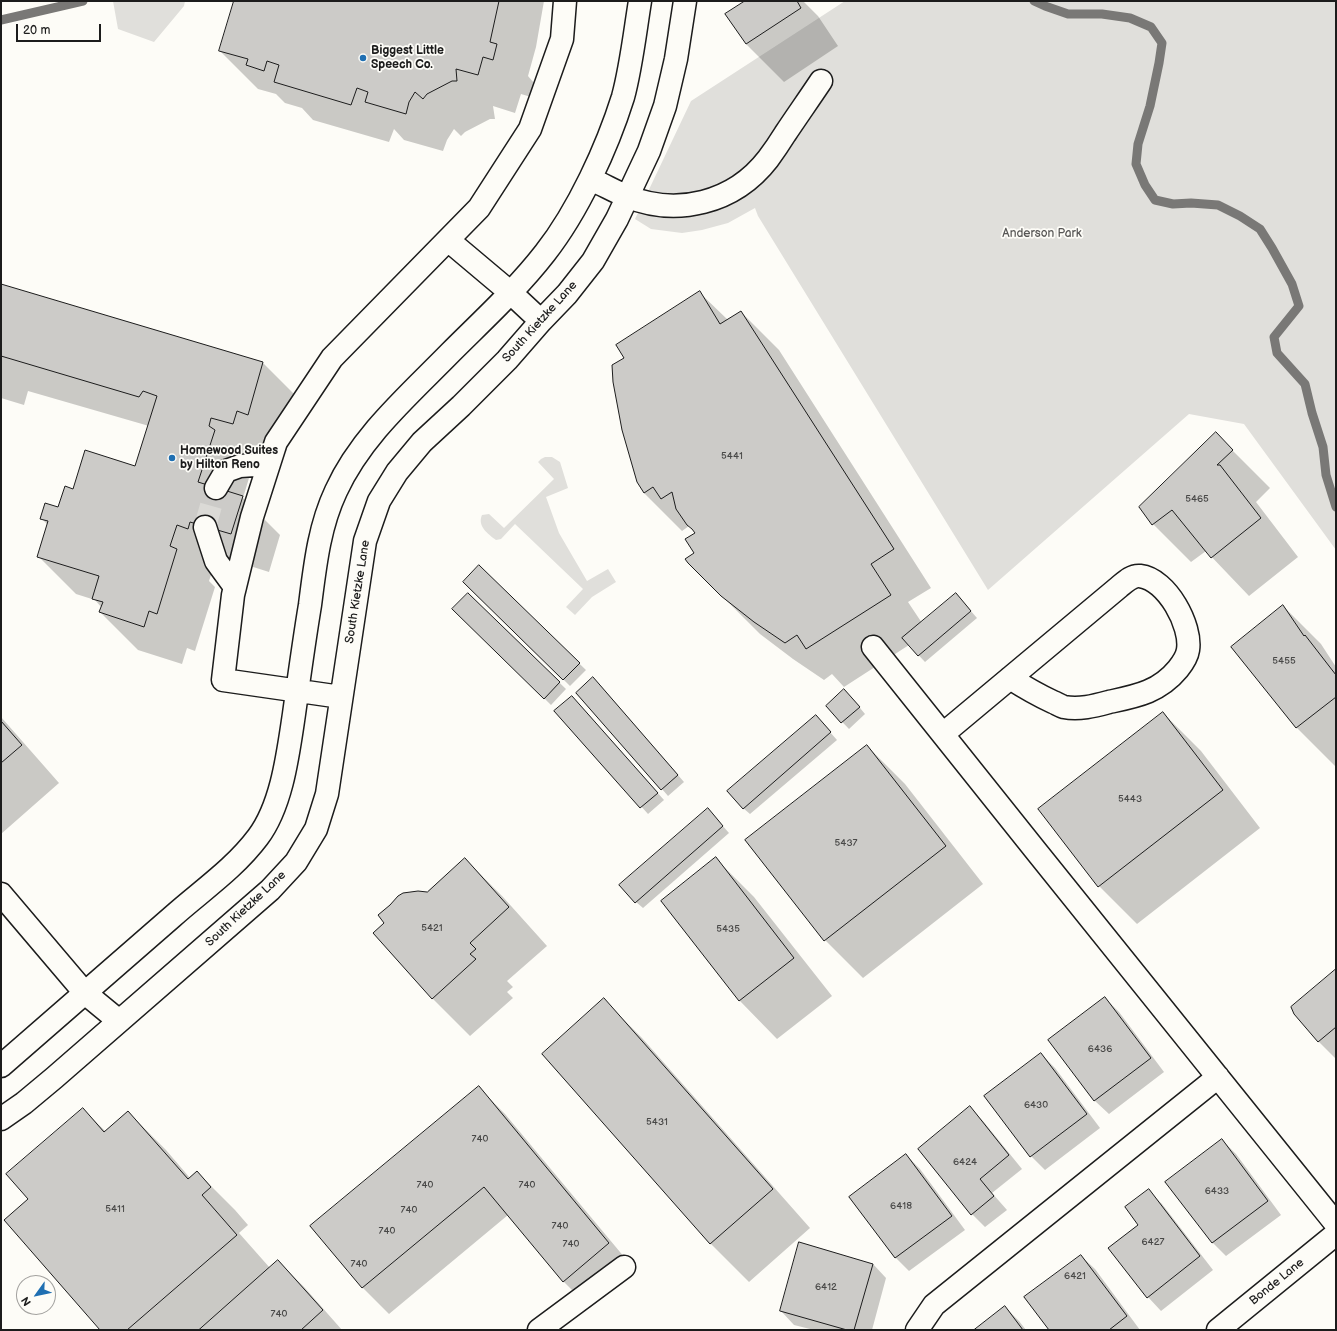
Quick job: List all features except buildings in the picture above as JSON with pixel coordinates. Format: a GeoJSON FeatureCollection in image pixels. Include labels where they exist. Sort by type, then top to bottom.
{"type":"FeatureCollection","features":[{"type":"Feature","properties":{"kind":"street"},"geometry":{"type":"LineString","coordinates":[[341,697],[223,680],[235,587],[252,517],[276,442],[332,358],[479,208],[530,129],[562,39],[565,1]]}},
{"type":"Feature","properties":{"kind":"street"},"geometry":{"type":"LineString","coordinates":[[1,1066],[238,861],[260,835],[273,810],[282,779],[291,737],[316,557],[323,525],[336,491],[356,454],[390,414],[511,293],[546,252],[571,214],[590,178],[606,142],[623,94],[634,41],[640,1]]}},
{"type":"Feature","properties":{"kind":"street","name":"South Kietzke Lane"},"geometry":{"type":"LineString","coordinates":[[1,1119],[36,1093],[119,1022],[270,890],[296,862],[316,829],[327,794],[365,541],[379,501],[397,472],[422,442],[507,360],[567,294],[593,261],[617,219],[649,151],[665,106],[676,59],[684,1]]}},
{"type":"Feature","properties":{"kind":"street"},"geometry":{"type":"LineString","coordinates":[[590,178],[627,196],[659,205],[692,205],[712,200],[747,181],[768,160],[820,81]]}},
{"type":"Feature","properties":{"kind":"street"},"geometry":{"type":"LineString","coordinates":[[448,240],[511,293],[541,321]]}},
{"type":"Feature","properties":{"kind":"street"},"geometry":{"type":"LineString","coordinates":[[216,488],[226,471],[240,466],[269,464]]}},
{"type":"Feature","properties":{"kind":"street"},"geometry":{"type":"LineString","coordinates":[[205,526],[216,561],[235,587]]}},
{"type":"Feature","properties":{"kind":"street"},"geometry":{"type":"LineString","coordinates":[[942,734],[1119,587],[1132,578],[1140,576],[1150,580],[1162,588],[1177,607],[1187,635],[1188,650],[1184,659],[1170,679],[1158,688],[1136,696],[1083,708],[1063,706],[1042,697],[1010,678]]}},
{"type":"Feature","properties":{"kind":"street"},"geometry":{"type":"LineString","coordinates":[[873,647],[1336,1224]]}},
{"type":"Feature","properties":{"kind":"street"},"geometry":{"type":"LineString","coordinates":[[1,894],[85,993],[119,1022]]}},
{"type":"Feature","properties":{"kind":"street"},"geometry":{"type":"LineString","coordinates":[[917,1330],[934,1305],[1218,1077]]}},
{"type":"Feature","properties":{"kind":"street","name":"Bonde Lane"},"geometry":{"type":"LineString","coordinates":[[1218,1330],[1336,1234]]}},
{"type":"Feature","properties":{"kind":"street"},"geometry":{"type":"LineString","coordinates":[[539,1330],[624,1267]]}},
{"type":"Feature","properties":{"kind":"green space"},"geometry":{"type":"Polygon","coordinates":[[[113,1],[185,1],[184,6],[154,42],[118,29],[113,1]]]}},
{"type":"Feature","properties":{"kind":"green space","name":"Anderson Park"},"geometry":{"type":"Polygon","coordinates":[[[845,1],[1336,1],[1336,550],[1244,424],[1189,414],[988,590],[758,216],[755,208],[728,223],[702,230],[682,233],[651,229],[635,219],[691,101],[845,1]]]}},
{"type":"Feature","properties":{"kind":"green space"},"geometry":{"type":"Polygon","coordinates":[[[545,457],[552,457],[560,462],[568,488],[546,497],[559,533],[587,581],[608,569],[616,582],[592,597],[575,615],[566,607],[583,589],[515,524],[501,539],[496,540],[484,529],[481,523],[482,515],[489,514],[504,528],[554,479],[538,462],[545,457]]]}},
{"type":"Feature","properties":{"kind":"waterway"},"geometry":{"type":"LineString","coordinates":[[1,20],[83,1]]}},
{"type":"Feature","properties":{"kind":"waterway"},"geometry":{"type":"LineString","coordinates":[[1034,1],[1068,14],[1102,14],[1130,18],[1151,27],[1162,43],[1150,106],[1138,144],[1136,164],[1145,185],[1155,200],[1173,204],[1191,203],[1218,205],[1240,216],[1260,229],[1272,248],[1292,284],[1299,306],[1274,337],[1277,353],[1305,384],[1312,413],[1323,447],[1326,475],[1336,507]]}},
{"type":"Feature","properties":{"kind":"tunnel"},"geometry":{"type":"LineString","coordinates":[[205,527],[216,488]]}},
{"type":"Feature","properties":{"kind":"place","name":"Biggest Little Speech Co."},"geometry":{"type":"Point","coordinates":[363,58]}},
{"type":"Feature","properties":{"kind":"place","name":"Homewood Suites by Hilton Reno"},"geometry":{"type":"Point","coordinates":[172,458]}}]}
